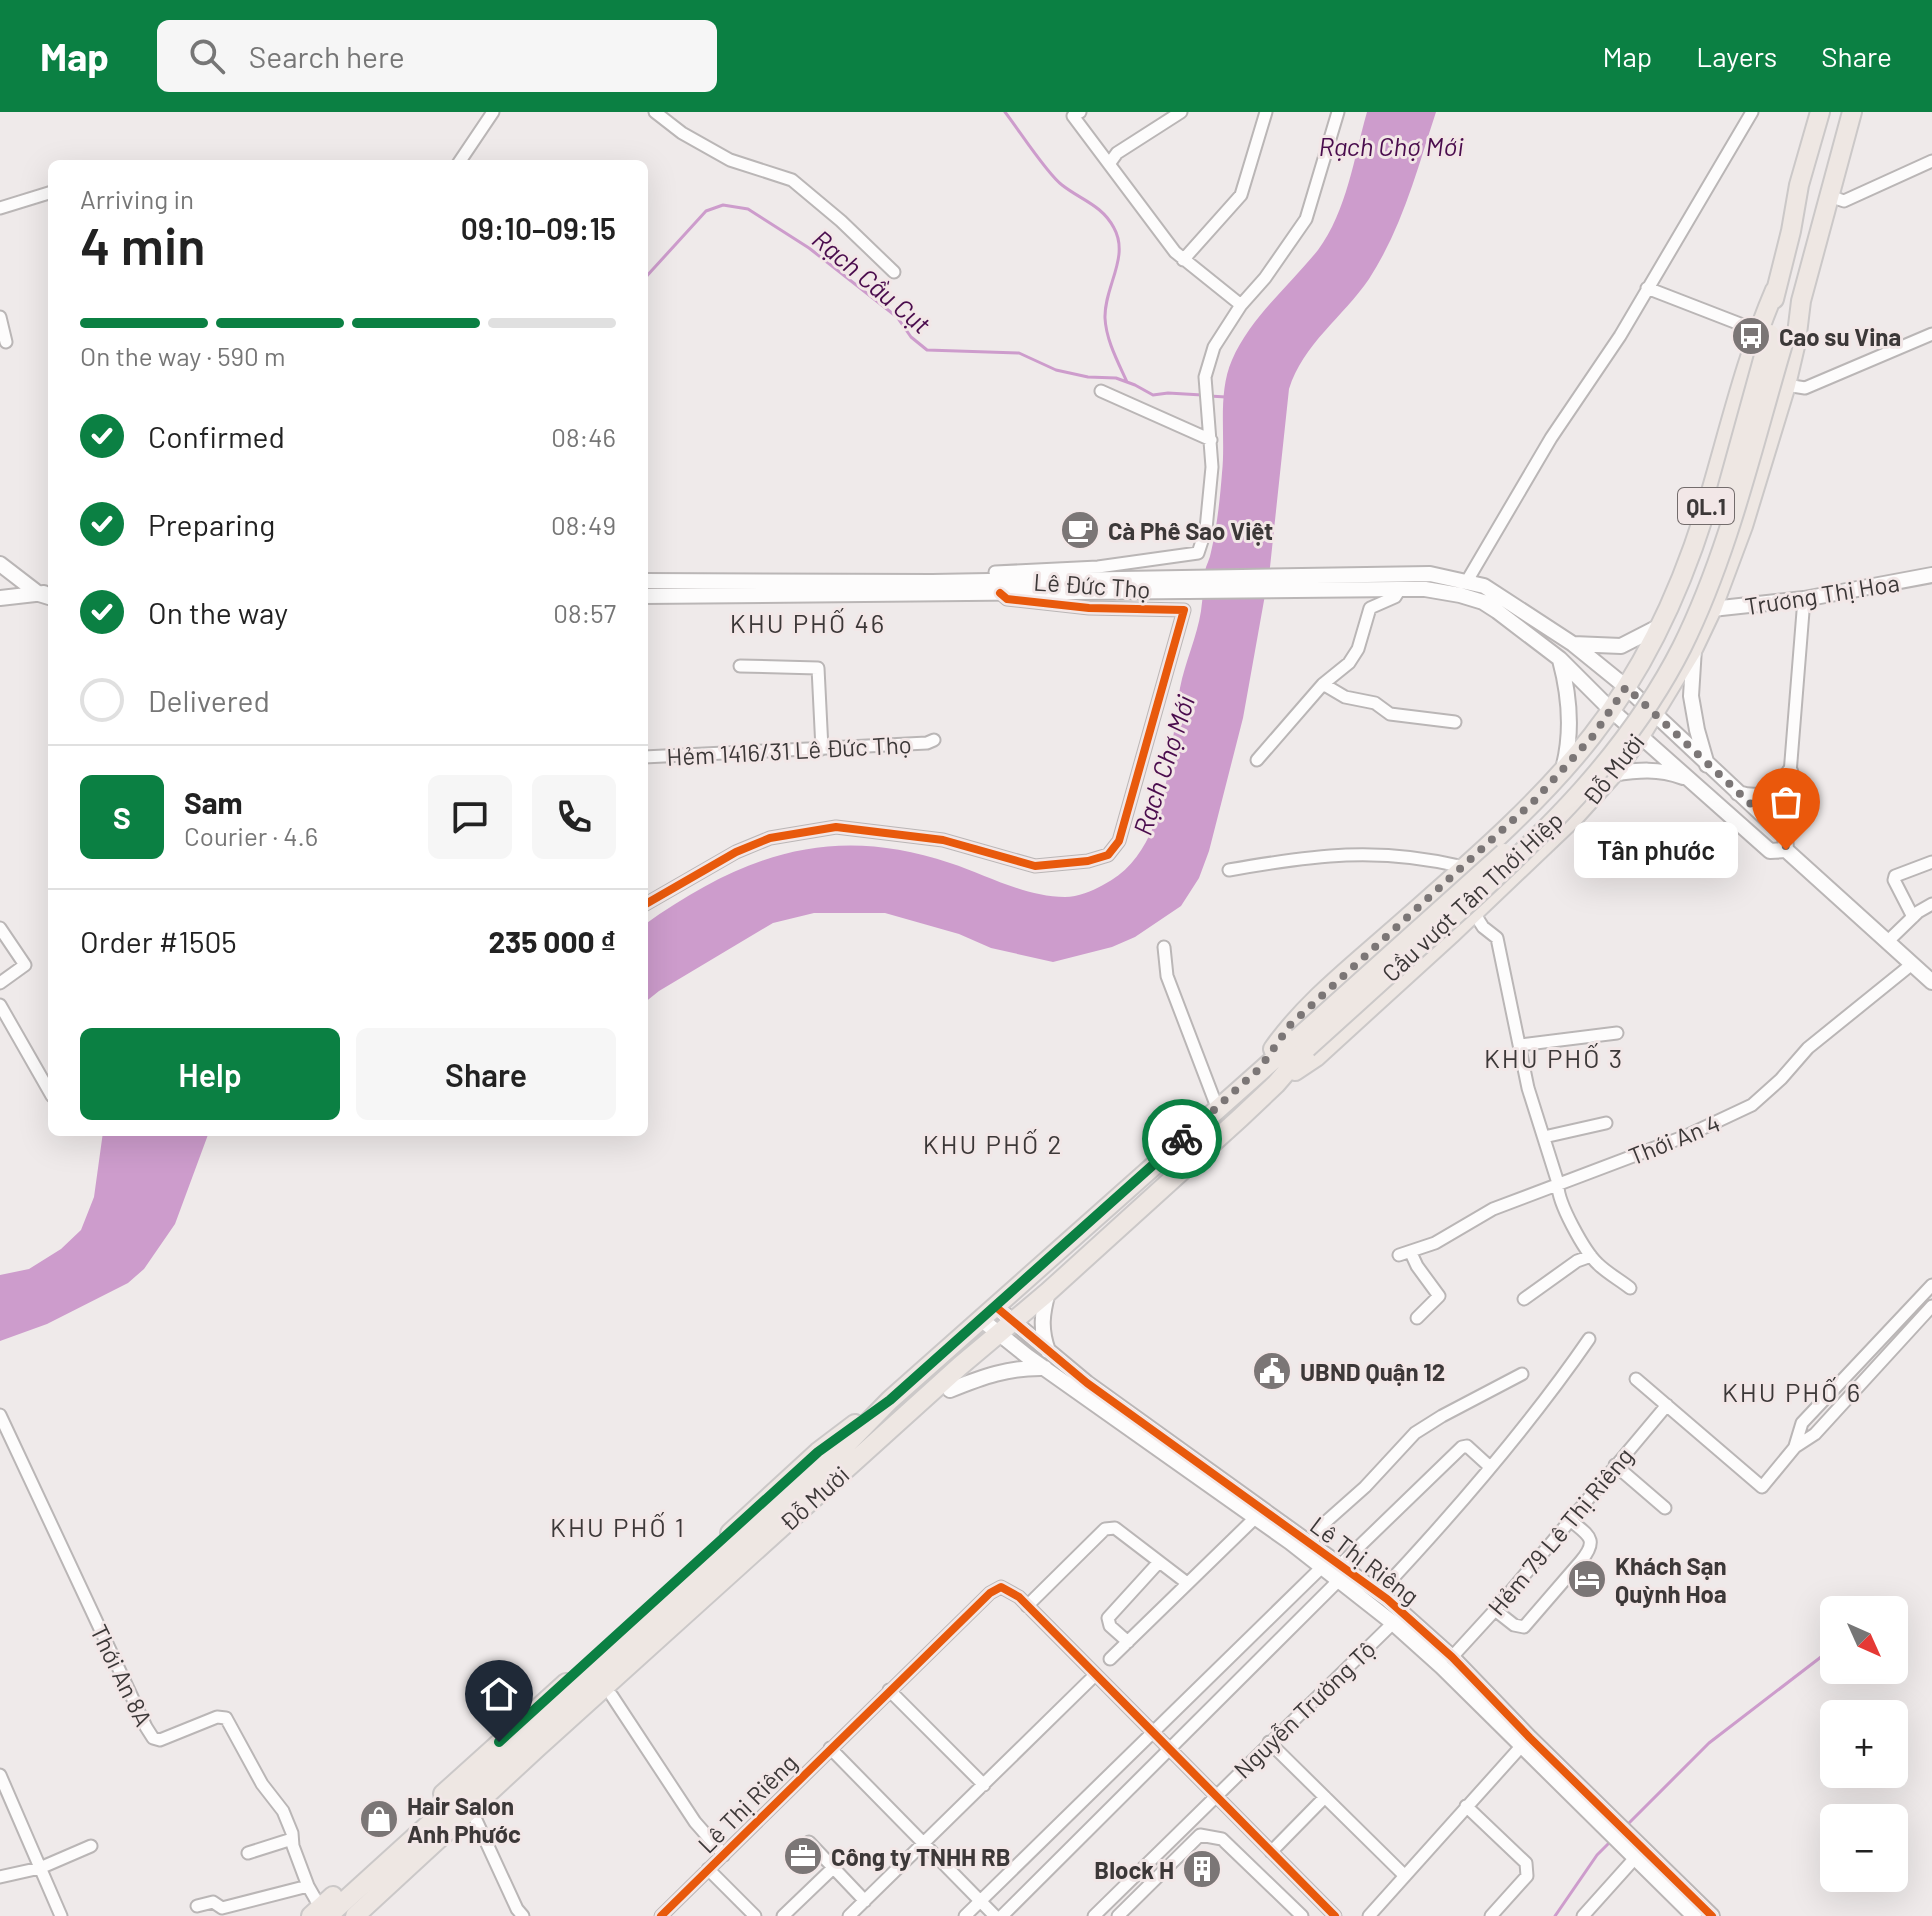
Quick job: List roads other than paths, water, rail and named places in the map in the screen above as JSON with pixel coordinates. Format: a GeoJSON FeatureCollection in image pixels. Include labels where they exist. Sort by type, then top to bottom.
{"type":"FeatureCollection","features":[{"type":"Feature","properties":{"kind":"highway","name":"Đỗ Mười"},"geometry":{"type":"LineString","coordinates":[[1260,1068],[1290,1025],[1464,867],[1563,771],[1611,710],[1640,664],[1687,564],[1771,334],[1775,290],[1791,231],[1799,185],[1820,112]]}},
{"type":"Feature","properties":{"kind":"highway","name":"Đỗ Mười"},"geometry":{"type":"LineString","coordinates":[[1791,231],[1810,187],[1832,112]]}},
{"type":"Feature","properties":{"kind":"highway","name":"Đỗ Mười"},"geometry":{"type":"LineString","coordinates":[[355,1916],[547,1738],[960,1366],[1048,1292],[1276,1084],[1316,1057],[1474,913],[1575,816],[1616,769],[1673,685],[1694,647],[1712,609],[1743,526],[1786,385],[1801,301],[1852,112]]}},
{"type":"Feature","properties":{"kind":"highway","name":"Đỗ Mười"},"geometry":{"type":"LineString","coordinates":[[1829,196],[1842,180],[1864,112]]}},
{"type":"Feature","properties":{"kind":"highway","name":"Đỗ Mười"},"geometry":{"type":"LineString","coordinates":[[1771,334],[1801,301]]}},
{"type":"Feature","properties":{"kind":"highway","name":"Cầu vượt Tân Thới Hiệp"},"geometry":{"type":"LineString","coordinates":[[1302,1043],[1535,823],[1582,774],[1630,711],[1668,647],[1696,585],[1721,510],[1771,334]]}},
{"type":"Feature","properties":{"kind":"highway"},"geometry":{"type":"LineString","coordinates":[[1640,664],[1673,685]]}},
{"type":"Feature","properties":{"kind":"highway"},"geometry":{"type":"LineString","coordinates":[[1590,739],[1616,769]]}},
{"type":"Feature","properties":{"kind":"highway","name":"Đỗ Mười"},"geometry":{"type":"LineString","coordinates":[[319,1914],[844,1447],[890,1400],[1260,1068],[1302,1043]]}},
{"type":"Feature","properties":{"kind":"highway","name":"Đỗ Mười"},"geometry":{"type":"LineString","coordinates":[[1276,1084],[1302,1043]]}},
{"type":"Feature","properties":{"kind":"highway","name":"QL.1"},"geometry":{"type":"LineString","coordinates":[[950,1390],[960,1366]]}},
{"type":"Feature","properties":{"kind":"highway","name":"Đỗ Mười"},"geometry":{"type":"LineString","coordinates":[[370,1916],[950,1390]]}},
{"type":"Feature","properties":{"kind":"main road"},"geometry":{"type":"LineString","coordinates":[[0,566],[48,595]]}},
{"type":"Feature","properties":{"kind":"main road"},"geometry":{"type":"LineString","coordinates":[[0,566],[16,596]]}},
{"type":"Feature","properties":{"kind":"main road"},"geometry":{"type":"LineString","coordinates":[[1182,585],[1298,583],[1430,574],[1464,588],[1560,659],[1611,710],[1770,851],[1785,843]]}},
{"type":"Feature","properties":{"kind":"main road","name":"Trương Thị Hoa"},"geometry":{"type":"LineString","coordinates":[[1712,609],[1804,599],[1932,575]]}},
{"type":"Feature","properties":{"kind":"main road","name":"Lê Đức Thọ"},"geometry":{"type":"LineString","coordinates":[[648,582],[707,589],[1000,593],[1182,585]]}},
{"type":"Feature","properties":{"kind":"main road"},"geometry":{"type":"LineString","coordinates":[[1298,583],[1400,589],[1464,588],[1494,592],[1573,644],[1626,687],[1887,942],[1932,982]]}},
{"type":"Feature","properties":{"kind":"main road","name":"Lê Đức Thọ"},"geometry":{"type":"LineString","coordinates":[[648,596],[707,589],[1182,585]]}},
{"type":"Feature","properties":{"kind":"main road"},"geometry":{"type":"LineString","coordinates":[[0,598],[48,595]]}},
{"type":"Feature","properties":{"kind":"main road"},"geometry":{"type":"LineString","coordinates":[[1573,644],[1621,646],[1660,626]]}},
{"type":"Feature","properties":{"kind":"main road"},"geometry":{"type":"LineString","coordinates":[[1694,647],[1691,696],[1707,765]]}},
{"type":"Feature","properties":{"kind":"main road"},"geometry":{"type":"LineString","coordinates":[[1560,659],[1567,685],[1570,722],[1563,771]]}},
{"type":"Feature","properties":{"kind":"main road"},"geometry":{"type":"LineString","coordinates":[[1616,769],[1666,771],[1689,779]]}},
{"type":"Feature","properties":{"kind":"main road"},"geometry":{"type":"LineString","coordinates":[[1736,793],[1752,797],[1766,795],[1782,785],[1790,771]]}},
{"type":"Feature","properties":{"kind":"main road"},"geometry":{"type":"LineString","coordinates":[[1048,1292],[1041,1316],[1048,1351]]}},
{"type":"Feature","properties":{"kind":"main road","name":"Lê Thị Riêng"},"geometry":{"type":"LineString","coordinates":[[994,1309],[1006,1329],[1045,1368],[1256,1517],[1393,1623],[1525,1742],[1607,1822],[1694,1916]]}},
{"type":"Feature","properties":{"kind":"main road","name":"Lê Thị Riêng"},"geometry":{"type":"LineString","coordinates":[[1006,1329],[1048,1351],[1076,1375],[1379,1593],[1452,1657],[1525,1742]]}},
{"type":"Feature","properties":{"kind":"main road"},"geometry":{"type":"LineString","coordinates":[[950,1390],[996,1372],[1020,1367],[1045,1368]]}},
{"type":"Feature","properties":{"kind":"main road","name":"Lê Thị Riêng"},"geometry":{"type":"LineString","coordinates":[[1632,1850],[1712,1916]]}},
{"type":"Feature","properties":{"kind":"street"},"geometry":{"type":"LineString","coordinates":[[461,160],[493,112]]}},
{"type":"Feature","properties":{"kind":"street"},"geometry":{"type":"LineString","coordinates":[[655,112],[682,133],[730,160],[792,180],[894,272]]}},
{"type":"Feature","properties":{"kind":"street"},"geometry":{"type":"LineString","coordinates":[[1109,164],[1117,153],[1181,112]]}},
{"type":"Feature","properties":{"kind":"street"},"geometry":{"type":"LineString","coordinates":[[1183,260],[1241,195],[1266,112]]}},
{"type":"Feature","properties":{"kind":"street"},"geometry":{"type":"LineString","coordinates":[[1211,440],[1206,418],[1205,377],[1214,347],[1241,305],[1265,278],[1306,219],[1338,112]]}},
{"type":"Feature","properties":{"kind":"street"},"geometry":{"type":"LineString","coordinates":[[1464,588],[1551,438],[1620,336],[1752,112]]}},
{"type":"Feature","properties":{"kind":"street"},"geometry":{"type":"LineString","coordinates":[[1076,114],[1109,164],[1183,260],[1241,305]]}},
{"type":"Feature","properties":{"kind":"street"},"geometry":{"type":"LineString","coordinates":[[1829,196],[1844,201],[1932,161]]}},
{"type":"Feature","properties":{"kind":"street"},"geometry":{"type":"LineString","coordinates":[[0,208],[48,193]]}},
{"type":"Feature","properties":{"kind":"street"},"geometry":{"type":"LineString","coordinates":[[1647,288],[1771,334]]}},
{"type":"Feature","properties":{"kind":"street"},"geometry":{"type":"LineString","coordinates":[[0,317],[6,342]]}},
{"type":"Feature","properties":{"kind":"street"},"geometry":{"type":"LineString","coordinates":[[1786,385],[1805,388],[1932,334]]}},
{"type":"Feature","properties":{"kind":"street"},"geometry":{"type":"LineString","coordinates":[[1101,391],[1211,440]]}},
{"type":"Feature","properties":{"kind":"street","name":"Lê Đức Thọ"},"geometry":{"type":"LineString","coordinates":[[995,572],[1098,567],[1198,553],[1206,529],[1212,467],[1211,440]]}},
{"type":"Feature","properties":{"kind":"street"},"geometry":{"type":"LineString","coordinates":[[1257,760],[1323,684],[1349,663],[1358,649],[1370,608],[1395,597],[1400,589]]}},
{"type":"Feature","properties":{"kind":"street","name":"Lê Đức Thọ"},"geometry":{"type":"LineString","coordinates":[[648,903],[736,852],[770,838],[836,827],[943,840],[1035,866],[1088,861],[1108,855],[1119,841],[1184,610],[1089,608],[1007,599],[1000,593]]}},
{"type":"Feature","properties":{"kind":"street"},"geometry":{"type":"LineString","coordinates":[[1785,843],[1804,599]]}},
{"type":"Feature","properties":{"kind":"street"},"geometry":{"type":"LineString","coordinates":[[740,666],[818,668],[822,749]]}},
{"type":"Feature","properties":{"kind":"street"},"geometry":{"type":"LineString","coordinates":[[1323,684],[1345,697],[1375,703],[1390,714],[1455,722]]}},
{"type":"Feature","properties":{"kind":"street","name":"Hẻm 1416/31 Lê Đức Thọ"},"geometry":{"type":"LineString","coordinates":[[648,757],[927,743],[934,740]]}},
{"type":"Feature","properties":{"kind":"street"},"geometry":{"type":"LineString","coordinates":[[1229,870],[1302,857],[1383,853],[1464,867]]}},
{"type":"Feature","properties":{"kind":"street"},"geometry":{"type":"LineString","coordinates":[[1913,917],[1894,880],[1895,876],[1932,862]]}},
{"type":"Feature","properties":{"kind":"street"},"geometry":{"type":"LineString","coordinates":[[1887,942],[1932,904]]}},
{"type":"Feature","properties":{"kind":"street"},"geometry":{"type":"LineString","coordinates":[[1474,913],[1483,927],[1497,938],[1528,1088],[1567,1214],[1591,1256],[1630,1288]]}},
{"type":"Feature","properties":{"kind":"street"},"geometry":{"type":"LineString","coordinates":[[0,928],[25,965],[0,983]]}},
{"type":"Feature","properties":{"kind":"street"},"geometry":{"type":"LineString","coordinates":[[1164,947],[1167,976],[1217,1107]]}},
{"type":"Feature","properties":{"kind":"street","name":"Thới An 4"},"geometry":{"type":"LineString","coordinates":[[1417,1318],[1439,1296],[1405,1254],[1435,1243],[1493,1209],[1686,1136],[1752,1105],[1781,1079],[1808,1048],[1912,964]]}},
{"type":"Feature","properties":{"kind":"street"},"geometry":{"type":"LineString","coordinates":[[0,1005],[48,1089]]}},
{"type":"Feature","properties":{"kind":"street"},"geometry":{"type":"LineString","coordinates":[[1520,1045],[1617,1033]]}},
{"type":"Feature","properties":{"kind":"street"},"geometry":{"type":"LineString","coordinates":[[1544,1137],[1606,1123]]}},
{"type":"Feature","properties":{"kind":"street"},"geometry":{"type":"LineString","coordinates":[[1524,1299],[1577,1261],[1591,1256]]}},
{"type":"Feature","properties":{"kind":"street"},"geometry":{"type":"LineString","coordinates":[[1795,1447],[1802,1423],[1932,1285]]}},
{"type":"Feature","properties":{"kind":"street"},"geometry":{"type":"LineString","coordinates":[[1636,1379],[1762,1487],[1795,1447],[1815,1434],[1932,1306]]}},
{"type":"Feature","properties":{"kind":"street"},"geometry":{"type":"LineString","coordinates":[[1896,1323],[1910,1330]]}},
{"type":"Feature","properties":{"kind":"street"},"geometry":{"type":"LineString","coordinates":[[1379,1593],[1430,1539],[1523,1429],[1589,1339]]}},
{"type":"Feature","properties":{"kind":"street"},"geometry":{"type":"LineString","coordinates":[[1311,1543],[1321,1526],[1365,1487],[1415,1433],[1522,1374]]}},
{"type":"Feature","properties":{"kind":"street","name":"Hẻm 79 Lê Thị Riêng"},"geometry":{"type":"LineString","coordinates":[[1452,1657],[1667,1405]]}},
{"type":"Feature","properties":{"kind":"street","name":"Thới An 8A"},"geometry":{"type":"LineString","coordinates":[[0,1415],[153,1738],[160,1740],[217,1717],[226,1718],[262,1784],[283,1811],[319,1914]]}},
{"type":"Feature","properties":{"kind":"street"},"geometry":{"type":"LineString","coordinates":[[1341,1564],[1462,1447],[1467,1446],[1490,1467]]}},
{"type":"Feature","properties":{"kind":"street"},"geometry":{"type":"LineString","coordinates":[[1615,1465],[1665,1508]]}},
{"type":"Feature","properties":{"kind":"street"},"geometry":{"type":"LineString","coordinates":[[1110,1659],[1256,1517]]}},
{"type":"Feature","properties":{"kind":"street"},"geometry":{"type":"LineString","coordinates":[[1495,1610],[1514,1625],[1524,1627],[1590,1550],[1589,1537],[1569,1519]]}},
{"type":"Feature","properties":{"kind":"street"},"geometry":{"type":"LineString","coordinates":[[1187,1583],[1115,1528],[1105,1529],[1027,1606],[1335,1916]]}},
{"type":"Feature","properties":{"kind":"street"},"geometry":{"type":"LineString","coordinates":[[1128,1642],[1110,1626],[1108,1618],[1159,1562]]}},
{"type":"Feature","properties":{"kind":"street"},"geometry":{"type":"LineString","coordinates":[[965,1916],[1322,1567]]}},
{"type":"Feature","properties":{"kind":"street"},"geometry":{"type":"LineString","coordinates":[[1002,1916],[1339,1580]]}},
{"type":"Feature","properties":{"kind":"street","name":"Lê Thị Riêng"},"geometry":{"type":"LineString","coordinates":[[661,1916],[990,1593],[1001,1587],[1012,1592],[1027,1606]]}},
{"type":"Feature","properties":{"kind":"street","name":"Nguyễn Trường Tộ"},"geometry":{"type":"LineString","coordinates":[[1094,1916],[1393,1623]]}},
{"type":"Feature","properties":{"kind":"street"},"geometry":{"type":"LineString","coordinates":[[849,1916],[1095,1675]]}},
{"type":"Feature","properties":{"kind":"street"},"geometry":{"type":"LineString","coordinates":[[889,1690],[984,1785]]}},
{"type":"Feature","properties":{"kind":"street"},"geometry":{"type":"LineString","coordinates":[[612,1696],[695,1822],[724,1855]]}},
{"type":"Feature","properties":{"kind":"street"},"geometry":{"type":"LineString","coordinates":[[1269,1742],[1405,1876]]}},
{"type":"Feature","properties":{"kind":"street"},"geometry":{"type":"LineString","coordinates":[[1369,1916],[1525,1742]]}},
{"type":"Feature","properties":{"kind":"street"},"geometry":{"type":"LineString","coordinates":[[830,1748],[995,1916]]}},
{"type":"Feature","properties":{"kind":"street"},"geometry":{"type":"LineString","coordinates":[[0,1775],[61,1916]]}},
{"type":"Feature","properties":{"kind":"street"},"geometry":{"type":"LineString","coordinates":[[1271,1852],[1325,1797]]}},
{"type":"Feature","properties":{"kind":"street"},"geometry":{"type":"LineString","coordinates":[[1466,1806],[1526,1863],[1527,1876],[1491,1916]]}},
{"type":"Feature","properties":{"kind":"street"},"geometry":{"type":"LineString","coordinates":[[476,1820],[523,1916]]}},
{"type":"Feature","properties":{"kind":"street"},"geometry":{"type":"LineString","coordinates":[[1118,1916],[1200,1835],[1222,1839],[1302,1916]]}},
{"type":"Feature","properties":{"kind":"street"},"geometry":{"type":"LineString","coordinates":[[248,1853],[292,1839]]}},
{"type":"Feature","properties":{"kind":"street"},"geometry":{"type":"LineString","coordinates":[[809,1842],[865,1901]]}},
{"type":"Feature","properties":{"kind":"street"},"geometry":{"type":"LineString","coordinates":[[0,1877],[40,1868],[91,1846]]}},
{"type":"Feature","properties":{"kind":"street"},"geometry":{"type":"LineString","coordinates":[[1583,1916],[1632,1850]]}},
{"type":"Feature","properties":{"kind":"street"},"geometry":{"type":"LineString","coordinates":[[783,1916],[833,1868]]}},
{"type":"Feature","properties":{"kind":"street"},"geometry":{"type":"LineString","coordinates":[[708,1869],[755,1916]]}},
{"type":"Feature","properties":{"kind":"street"},"geometry":{"type":"LineString","coordinates":[[197,1906],[213,1902],[222,1908],[308,1886]]}},
{"type":"Feature","properties":{"kind":"water","name":"Rạch Chợ Mới"},"geometry":{"type":"Polygon","coordinates":[[[1367,112],[1436,112],[1408,198],[1381,260],[1359,293],[1304,358],[1289,389],[1270,567],[1243,718],[1209,851],[1199,878],[1181,906],[1135,937],[1112,947],[1053,962],[991,948],[959,934],[885,913],[814,913],[773,923],[648,1000],[648,922],[717,880],[753,864],[790,853],[827,847],[866,846],[907,851],[1021,889],[1065,897],[1103,885],[1125,870],[1142,849],[1154,825],[1162,798],[1180,688],[1201,611],[1205,571],[1219,503],[1227,373],[1249,330],[1328,235],[1348,183],[1367,112]]]}},
{"type":"Feature","properties":{"kind":"water"},"geometry":{"type":"Polygon","coordinates":[[[102,1136],[208,1136],[175,1224],[144,1269],[128,1283],[47,1324],[0,1341],[0,1275],[29,1269],[61,1249],[81,1230],[94,1197],[102,1136]]]}},
{"type":"Feature","properties":{"kind":"waterway"},"geometry":{"type":"LineString","coordinates":[[1005,112],[1056,179],[1097,208],[1114,228],[1118,239],[1118,261],[1105,318],[1110,343],[1127,382]]}},
{"type":"Feature","properties":{"kind":"waterway","name":"Rạch Cầu Cụt"},"geometry":{"type":"LineString","coordinates":[[648,275],[706,211],[723,205],[748,209],[809,248],[897,317],[911,337],[927,350],[1019,353],[1056,370],[1088,377],[1116,378],[1153,395],[1202,395]]}},
{"type":"Feature","properties":{"kind":"waterway","name":"Rạch Cầu Cụt"},"geometry":{"type":"LineString","coordinates":[[1209,396],[1226,397]]}},
{"type":"Feature","properties":{"kind":"waterway"},"geometry":{"type":"LineString","coordinates":[[1625,1827],[1709,1743],[1820,1658]]}},
{"type":"Feature","properties":{"kind":"waterway"},"geometry":{"type":"LineString","coordinates":[[1555,1916],[1597,1855],[1611,1841]]}},
{"type":"Feature","properties":{"kind":"place","name":"Cao su Vina"},"geometry":{"type":"Point","coordinates":[1751,336]}},
{"type":"Feature","properties":{"kind":"place","name":"Cà Phê Sao Việt"},"geometry":{"type":"Point","coordinates":[1080,530]}},
{"type":"Feature","properties":{"kind":"place","name":"Tân phước"},"geometry":{"type":"Point","coordinates":[1786,850]}},
{"type":"Feature","properties":{"kind":"place","name":"UBND Quận 12"},"geometry":{"type":"Point","coordinates":[1272,1371]}},
{"type":"Feature","properties":{"kind":"place","name":"Khách Sạn Quỳnh Hoa"},"geometry":{"type":"Point","coordinates":[1587,1579]}},
{"type":"Feature","properties":{"kind":"place","name":"Hair Salon Anh Phước"},"geometry":{"type":"Point","coordinates":[379,1819]}},
{"type":"Feature","properties":{"kind":"place","name":"Công ty TNHH RB"},"geometry":{"type":"Point","coordinates":[803,1856]}},
{"type":"Feature","properties":{"kind":"place","name":"Block H"},"geometry":{"type":"Point","coordinates":[1202,1869]}},
{"type":"Feature","properties":{"kind":"district","name":"KHU PHỐ 46"},"geometry":{"type":"Point","coordinates":[808,622]}},
{"type":"Feature","properties":{"kind":"district","name":"KHU PHỐ 3"},"geometry":{"type":"Point","coordinates":[1554,1057]}},
{"type":"Feature","properties":{"kind":"district","name":"KHU PHỐ 2"},"geometry":{"type":"Point","coordinates":[993,1143]}},
{"type":"Feature","properties":{"kind":"district","name":"KHU PHỐ 6"},"geometry":{"type":"Point","coordinates":[1792,1391]}},
{"type":"Feature","properties":{"kind":"district","name":"KHU PHỐ 1"},"geometry":{"type":"Point","coordinates":[618,1526]}}]}
